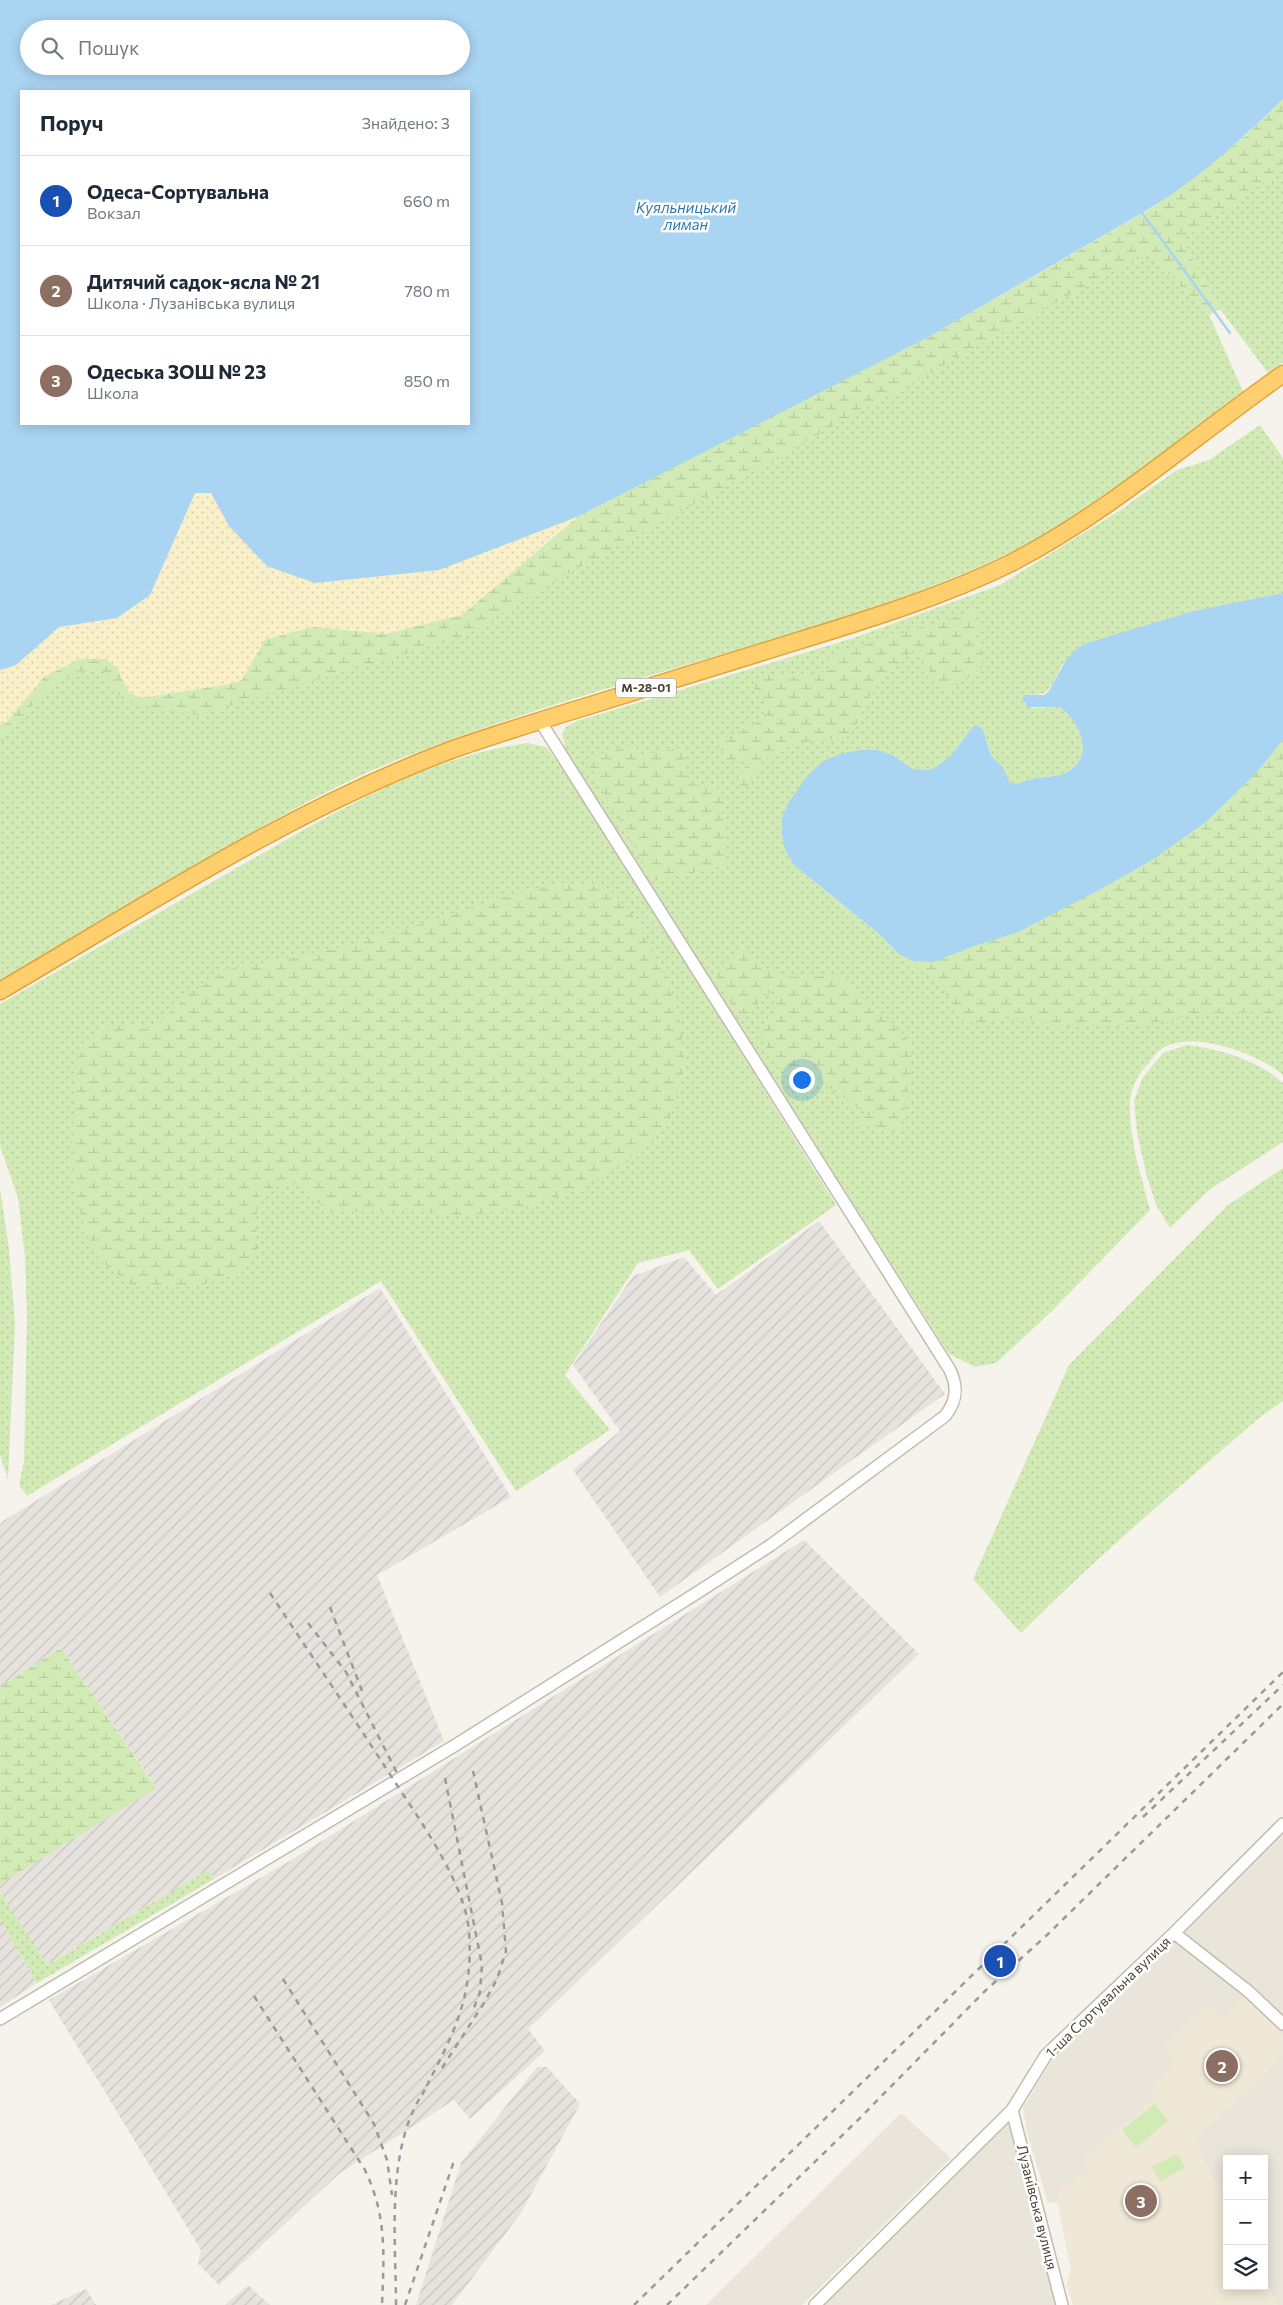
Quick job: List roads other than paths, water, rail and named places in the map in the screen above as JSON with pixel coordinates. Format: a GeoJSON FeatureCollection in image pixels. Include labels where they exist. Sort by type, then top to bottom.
{"type":"FeatureCollection","features":[{"type":"Feature","properties":{"kind":"highway","name":"М-28-01"},"geometry":{"type":"LineString","coordinates":[[0,991],[254,842],[311,812],[400,770],[452,750],[540,721],[894,611],[988,573],[1052,540],[1107,505],[1283,374]]}},
{"type":"Feature","properties":{"kind":"street"},"geometry":{"type":"LineString","coordinates":[[0,2019],[394,1780],[454,1746],[703,1589],[778,1540],[945,1416],[952,1406],[956,1388],[950,1370],[540,721]]}},
{"type":"Feature","properties":{"kind":"street","name":"1-ша Сортувальна вулиця"},"geometry":{"type":"LineString","coordinates":[[815,2305],[1012,2110],[1046,2055],[1174,1933],[1283,1824]]}},
{"type":"Feature","properties":{"kind":"street"},"geometry":{"type":"LineString","coordinates":[[1174,1933],[1248,1991],[1283,2024]]}},
{"type":"Feature","properties":{"kind":"street","name":"Лузанівська вулиця"},"geometry":{"type":"LineString","coordinates":[[1012,2110],[1062,2305]]}},
{"type":"Feature","properties":{"kind":"water","name":"Куяльницький лиман"},"geometry":{"type":"Polygon","coordinates":[[[0,0],[1283,0],[1283,99],[1267,115],[1198,175],[1161,201],[932,335],[579,516],[439,570],[315,583],[267,566],[229,526],[211,493],[195,493],[150,595],[117,618],[59,627],[16,665],[0,670],[0,0]]]}},
{"type":"Feature","properties":{"kind":"water"},"geometry":{"type":"Polygon","coordinates":[[[1283,593],[1283,740],[1258,771],[1206,822],[1152,860],[1018,932],[933,962],[913,961],[899,954],[878,933],[794,865],[785,849],[782,834],[782,818],[788,803],[808,775],[822,762],[840,754],[860,750],[877,750],[894,756],[913,769],[931,770],[950,757],[974,725],[979,726],[983,730],[991,756],[1003,767],[1010,783],[1019,783],[1063,774],[1076,765],[1081,757],[1083,748],[1079,730],[1074,721],[1060,707],[1028,707],[1022,699],[1024,695],[1044,695],[1049,691],[1065,662],[1075,650],[1087,643],[1194,611],[1283,593]]]}},
{"type":"Feature","properties":{"kind":"waterway"},"geometry":{"type":"LineString","coordinates":[[1142,213],[1230,333]]}},
{"type":"Feature","properties":{"kind":"railway"},"geometry":{"type":"LineString","coordinates":[[270,1593],[427,1832],[450,1872],[466,1912],[470,1955],[464,1998],[459,2017],[443,2054],[422,2095]]}},
{"type":"Feature","properties":{"kind":"railway"},"geometry":{"type":"LineString","coordinates":[[330,1607],[362,1691]]}},
{"type":"Feature","properties":{"kind":"railway"},"geometry":{"type":"LineString","coordinates":[[308,1623],[346,1672],[398,1775]]}},
{"type":"Feature","properties":{"kind":"railway"},"geometry":{"type":"LineString","coordinates":[[634,2305],[1283,1672]]}},
{"type":"Feature","properties":{"kind":"railway"},"geometry":{"type":"LineString","coordinates":[[1143,1817],[1283,1685]]}},
{"type":"Feature","properties":{"kind":"railway"},"geometry":{"type":"LineString","coordinates":[[667,2305],[857,2121],[985,1991],[1047,1935],[1283,1704]]}},
{"type":"Feature","properties":{"kind":"railway"},"geometry":{"type":"LineString","coordinates":[[442,2068],[484,2003],[497,1979],[506,1951],[502,1903],[473,1771]]}},
{"type":"Feature","properties":{"kind":"railway"},"geometry":{"type":"LineString","coordinates":[[445,1778],[482,1965],[480,1992],[472,2013]]}},
{"type":"Feature","properties":{"kind":"railway"},"geometry":{"type":"LineString","coordinates":[[283,1979],[374,2124],[387,2160],[392,2195]]}},
{"type":"Feature","properties":{"kind":"railway"},"geometry":{"type":"LineString","coordinates":[[254,1996],[365,2170],[381,2220],[383,2252],[382,2305]]}},
{"type":"Feature","properties":{"kind":"railway"},"geometry":{"type":"LineString","coordinates":[[396,2305],[395,2223],[398,2165],[412,2113],[425,2090]]}},
{"type":"Feature","properties":{"kind":"railway"},"geometry":{"type":"LineString","coordinates":[[405,2305],[454,2161]]}},
{"type":"Feature","properties":{"kind":"place","name":"Одеса-Сортувальна"},"geometry":{"type":"Point","coordinates":[1000,1961]}},
{"type":"Feature","properties":{"kind":"place","name":"Дитячий садок-ясла № 21"},"geometry":{"type":"Point","coordinates":[1222,2066]}},
{"type":"Feature","properties":{"kind":"place","name":"Одеська ЗОШ № 23"},"geometry":{"type":"Point","coordinates":[1141,2201]}}]}
